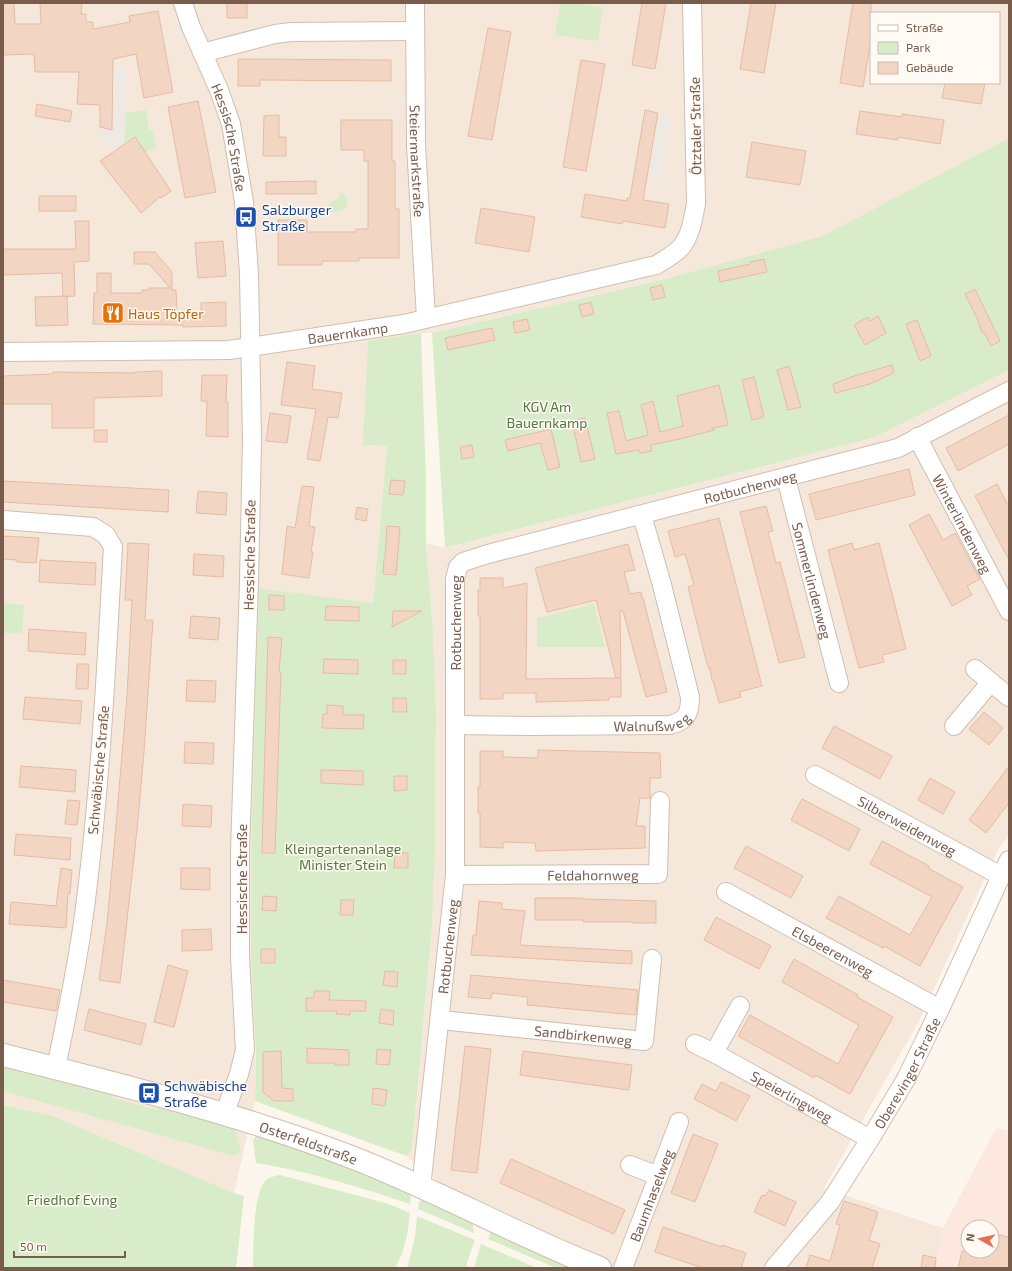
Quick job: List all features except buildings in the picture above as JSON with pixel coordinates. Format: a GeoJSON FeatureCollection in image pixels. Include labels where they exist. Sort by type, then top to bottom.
{"type":"FeatureCollection","features":[{"type":"Feature","properties":{"kind":"street","name":"Hessische Straße"},"geometry":{"type":"LineString","coordinates":[[183,3],[191,27],[215,80],[231,124],[246,217],[251,346],[252,440],[249,582],[240,851],[240,957],[245,1050],[239,1074],[224,1115]]}},
{"type":"Feature","properties":{"kind":"street","name":"Steiermarkstraße"},"geometry":{"type":"LineString","coordinates":[[415,3],[416,145],[426,318]]}},
{"type":"Feature","properties":{"kind":"street","name":"Ötztaler Straße"},"geometry":{"type":"LineString","coordinates":[[682,247],[691,228],[696,204],[692,3]]}},
{"type":"Feature","properties":{"kind":"street"},"geometry":{"type":"LineString","coordinates":[[202,53],[275,34],[291,32],[415,31]]}},
{"type":"Feature","properties":{"kind":"street","name":"Bauernkamp"},"geometry":{"type":"LineString","coordinates":[[3,352],[229,350],[404,324],[656,264],[682,247]]}},
{"type":"Feature","properties":{"kind":"street","name":"Rotbuchenweg"},"geometry":{"type":"LineString","coordinates":[[422,1188],[441,1020],[455,875],[455,579],[458,567],[463,562],[488,554],[898,448],[1009,391]]}},
{"type":"Feature","properties":{"kind":"street","name":"Winterlindenweg"},"geometry":{"type":"LineString","coordinates":[[917,437],[1009,611]]}},
{"type":"Feature","properties":{"kind":"street","name":"Sommerlindenweg"},"geometry":{"type":"LineString","coordinates":[[786,478],[839,682]]}},
{"type":"Feature","properties":{"kind":"street","name":"Walnußweg"},"geometry":{"type":"LineString","coordinates":[[455,725],[670,725],[679,723],[685,717],[690,708],[690,697],[662,585],[642,515]]}},
{"type":"Feature","properties":{"kind":"street","name":"Schwäbische Straße"},"geometry":{"type":"LineString","coordinates":[[3,520],[93,527],[106,535],[113,547],[99,780],[83,922],[71,997],[56,1068]]}},
{"type":"Feature","properties":{"kind":"street"},"geometry":{"type":"LineString","coordinates":[[975,669],[1009,697]]}},
{"type":"Feature","properties":{"kind":"street"},"geometry":{"type":"LineString","coordinates":[[954,726],[991,682]]}},
{"type":"Feature","properties":{"kind":"street","name":"Silberweidenweg"},"geometry":{"type":"LineString","coordinates":[[815,774],[1001,876]]}},
{"type":"Feature","properties":{"kind":"street","name":"Feldahornweg"},"geometry":{"type":"LineString","coordinates":[[455,875],[658,874],[660,801]]}},
{"type":"Feature","properties":{"kind":"street","name":"Oberevinger Straße"},"geometry":{"type":"LineString","coordinates":[[774,1268],[830,1202],[906,1079],[1009,860]]}},
{"type":"Feature","properties":{"kind":"street","name":"Elsbeerenweg"},"geometry":{"type":"LineString","coordinates":[[726,892],[940,1009]]}},
{"type":"Feature","properties":{"kind":"street","name":"Sandbirkenweg"},"geometry":{"type":"LineString","coordinates":[[441,1020],[644,1041],[652,959]]}},
{"type":"Feature","properties":{"kind":"street"},"geometry":{"type":"LineString","coordinates":[[714,1053],[740,1006]]}},
{"type":"Feature","properties":{"kind":"street","name":"Speierlingweg"},"geometry":{"type":"LineString","coordinates":[[695,1044],[870,1139]]}},
{"type":"Feature","properties":{"kind":"street","name":"Osterfeldstraße"},"geometry":{"type":"LineString","coordinates":[[3,1055],[56,1068],[224,1115],[310,1141],[349,1156],[600,1268]]}},
{"type":"Feature","properties":{"kind":"street","name":"Baumhaselweg"},"geometry":{"type":"LineString","coordinates":[[623,1268],[679,1122]]}},
{"type":"Feature","properties":{"kind":"street"},"geometry":{"type":"LineString","coordinates":[[630,1165],[658,1176]]}},
{"type":"Feature","properties":{"kind":"shaded area"},"geometry":{"type":"Polygon","coordinates":[[[3,3],[1009,3],[1009,138],[822,236],[661,280],[432,333],[421,333],[363,445],[387,446],[373,603],[259,588],[255,1101],[234,1193],[53,1116],[3,1105],[3,3]]]}},
{"type":"Feature","properties":{"kind":"shaded area"},"geometry":{"type":"Polygon","coordinates":[[[100,68],[125,68],[125,143],[135,137],[171,191],[141,213],[100,161],[110,154],[111,143],[99,142],[100,68]]]}},
{"type":"Feature","properties":{"kind":"shaded area"},"geometry":{"type":"Polygon","coordinates":[[[645,110],[672,115],[661,183],[633,178],[645,110]]]}},
{"type":"Feature","properties":{"kind":"shaded area"},"geometry":{"type":"Polygon","coordinates":[[[1009,370],[1009,834],[999,848],[919,1021],[824,1188],[943,1228],[936,1268],[604,1268],[593,1255],[444,1186],[406,1156],[412,1149],[432,927],[435,855],[436,711],[433,631],[426,543],[446,548],[873,438],[1009,370]]]}},
{"type":"Feature","properties":{"kind":"shaded area"},"geometry":{"type":"Polygon","coordinates":[[[996,1128],[1009,1131],[1009,1268],[936,1268],[943,1228],[996,1128]]]}},
{"type":"Feature","properties":{"kind":"green space"},"geometry":{"type":"Polygon","coordinates":[[[560,3],[577,3],[603,8],[598,41],[555,35],[560,3]]]}},
{"type":"Feature","properties":{"kind":"green space"},"geometry":{"type":"Polygon","coordinates":[[[146,110],[149,130],[153,130],[156,148],[145,152],[135,137],[124,144],[126,113],[146,110]]]}},
{"type":"Feature","properties":{"kind":"green space","name":"KGV Am Bauernkamp"},"geometry":{"type":"Polygon","coordinates":[[[1009,138],[1009,370],[873,438],[445,548],[432,333],[661,280],[822,236],[1009,138]]]}},
{"type":"Feature","properties":{"kind":"green space"},"geometry":{"type":"Polygon","coordinates":[[[340,192],[345,195],[348,200],[346,208],[341,211],[329,212],[329,202],[337,200],[340,192]]]}},
{"type":"Feature","properties":{"kind":"green space","name":"Kleingartenanlage Minister Stein"},"geometry":{"type":"Polygon","coordinates":[[[421,333],[426,481],[426,543],[433,631],[436,711],[435,855],[432,927],[412,1149],[406,1156],[255,1101],[256,1051],[251,955],[252,820],[259,588],[373,603],[387,446],[363,445],[368,341],[421,333]]]}},
{"type":"Feature","properties":{"kind":"green space"},"geometry":{"type":"Polygon","coordinates":[[[3,603],[24,605],[22,634],[3,633],[3,603]]]}},
{"type":"Feature","properties":{"kind":"green space"},"geometry":{"type":"Polygon","coordinates":[[[594,604],[605,647],[537,647],[537,618],[594,604]]]}},
{"type":"Feature","properties":{"kind":"green space"},"geometry":{"type":"Polygon","coordinates":[[[3,1062],[114,1091],[112,1098],[157,1110],[159,1104],[232,1126],[235,1130],[241,1152],[234,1156],[3,1091],[3,1062]]]}},
{"type":"Feature","properties":{"kind":"green space","name":"Friedhof Eving"},"geometry":{"type":"Polygon","coordinates":[[[3,1105],[53,1116],[244,1196],[236,1268],[3,1268],[3,1105]]]}},
{"type":"Feature","properties":{"kind":"green space"},"geometry":{"type":"Polygon","coordinates":[[[259,1133],[409,1191],[411,1197],[410,1204],[334,1180],[295,1170],[256,1163],[253,1140],[259,1133]]]}},
{"type":"Feature","properties":{"kind":"green space"},"geometry":{"type":"Polygon","coordinates":[[[280,1175],[389,1204],[410,1213],[406,1242],[395,1268],[253,1268],[255,1222],[258,1197],[261,1187],[266,1180],[280,1175]]]}},
{"type":"Feature","properties":{"kind":"green space"},"geometry":{"type":"Polygon","coordinates":[[[423,1197],[472,1220],[474,1233],[418,1209],[419,1203],[423,1197]]]}},
{"type":"Feature","properties":{"kind":"green space"},"geometry":{"type":"Polygon","coordinates":[[[417,1216],[475,1240],[466,1265],[472,1268],[407,1268],[415,1237],[417,1216]]]}},
{"type":"Feature","properties":{"kind":"green space"},"geometry":{"type":"Polygon","coordinates":[[[492,1229],[574,1268],[556,1268],[488,1239],[492,1229]]]}},
{"type":"Feature","properties":{"kind":"green space"},"geometry":{"type":"Polygon","coordinates":[[[481,1244],[537,1268],[474,1268],[481,1244]]]}},
{"type":"Feature","properties":{"kind":"place","name":"Salzburger Straße"},"geometry":{"type":"Point","coordinates":[246,217]}},
{"type":"Feature","properties":{"kind":"place","name":"Haus Töpfer"},"geometry":{"type":"Point","coordinates":[113,313]}},
{"type":"Feature","properties":{"kind":"place","name":"Schwäbische Straße"},"geometry":{"type":"Point","coordinates":[149,1093]}}]}
